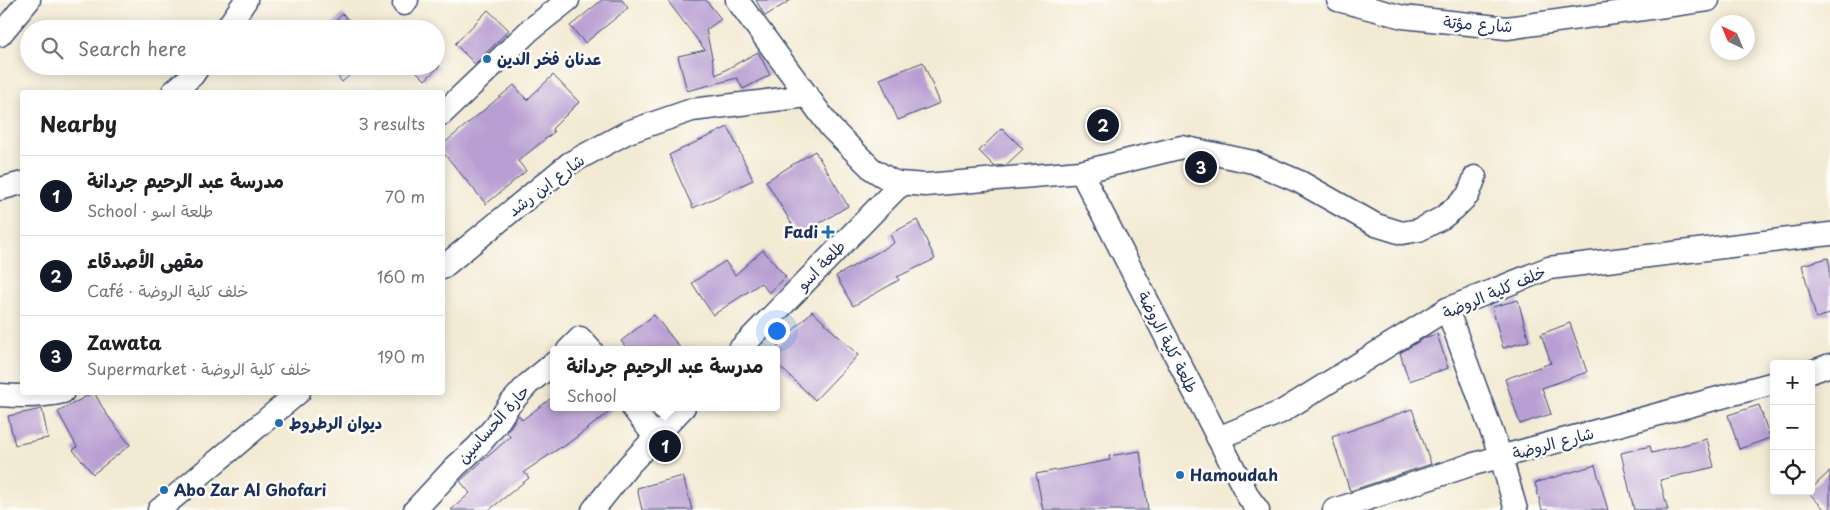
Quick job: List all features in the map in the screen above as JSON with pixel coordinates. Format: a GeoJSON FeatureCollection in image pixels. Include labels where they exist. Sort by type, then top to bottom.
{"type":"FeatureCollection","features":[{"type":"Feature","properties":{"kind":"street"},"geometry":{"type":"LineString","coordinates":[[0,35],[29,0]]}},
{"type":"Feature","properties":{"kind":"street"},"geometry":{"type":"LineString","coordinates":[[232,20],[246,0]]}},
{"type":"Feature","properties":{"kind":"street"},"geometry":{"type":"LineString","coordinates":[[445,111],[530,30],[568,0]]}},
{"type":"Feature","properties":{"kind":"street"},"geometry":{"type":"LineString","coordinates":[[737,0],[831,128],[872,169],[890,180],[904,184],[925,185],[1081,172],[1182,147],[1253,162],[1300,182],[1376,226],[1402,233],[1420,230],[1442,218],[1468,195],[1475,177]]}},
{"type":"Feature","properties":{"kind":"street","name":"شارع مؤتة"},"geometry":{"type":"LineString","coordinates":[[1338,0],[1402,17],[1507,28],[1708,0]]}},
{"type":"Feature","properties":{"kind":"street"},"geometry":{"type":"LineString","coordinates":[[176,90],[192,75]]}},
{"type":"Feature","properties":{"kind":"street","name":"شارع ابن رشد"},"geometry":{"type":"LineString","coordinates":[[445,266],[570,163],[628,132],[692,110],[808,96]]}},
{"type":"Feature","properties":{"kind":"street","name":"طلعة كلية الروضة"},"geometry":{"type":"LineString","coordinates":[[1081,172],[1249,498],[1258,510]]}},
{"type":"Feature","properties":{"kind":"street"},"geometry":{"type":"LineString","coordinates":[[0,189],[20,184]]}},
{"type":"Feature","properties":{"kind":"street","name":"طلعة اسو"},"geometry":{"type":"LineString","coordinates":[[743,346],[896,189],[904,184]]}},
{"type":"Feature","properties":{"kind":"street","name":"خلف كلية الروضة"},"geometry":{"type":"LineString","coordinates":[[1218,438],[1281,412],[1447,310],[1549,268],[1830,234]]}},
{"type":"Feature","properties":{"kind":"street"},"geometry":{"type":"LineString","coordinates":[[1447,310],[1501,457],[1516,510]]}},
{"type":"Feature","properties":{"kind":"street"},"geometry":{"type":"LineString","coordinates":[[572,346],[580,338],[587,346]]}},
{"type":"Feature","properties":{"kind":"street"},"geometry":{"type":"LineString","coordinates":[[1815,371],[1830,365]]}},
{"type":"Feature","properties":{"kind":"street","name":"حارة الحساسين"},"geometry":{"type":"LineString","coordinates":[[415,510],[455,467],[478,446],[522,391],[550,366]]}},
{"type":"Feature","properties":{"kind":"street","name":"شارع الروضة"},"geometry":{"type":"LineString","coordinates":[[1334,510],[1470,465],[1770,384]]}},
{"type":"Feature","properties":{"kind":"street"},"geometry":{"type":"LineString","coordinates":[[0,395],[22,397],[49,395]]}},
{"type":"Feature","properties":{"kind":"street"},"geometry":{"type":"LineString","coordinates":[[159,510],[295,395]]}},
{"type":"Feature","properties":{"kind":"street"},"geometry":{"type":"LineString","coordinates":[[635,411],[656,437]]}},
{"type":"Feature","properties":{"kind":"street"},"geometry":{"type":"LineString","coordinates":[[593,510],[628,465],[680,411]]}},
{"type":"Feature","properties":{"kind":"building"},"geometry":{"type":"Polygon","coordinates":[[[602,0],[622,0],[628,8],[585,43],[570,26],[602,0]]]}},
{"type":"Feature","properties":{"kind":"building"},"geometry":{"type":"Polygon","coordinates":[[[667,0],[706,0],[721,19],[706,30],[716,75],[758,52],[770,75],[743,89],[737,78],[687,91],[678,56],[705,50],[667,0]]]}},
{"type":"Feature","properties":{"kind":"building"},"geometry":{"type":"Polygon","coordinates":[[[756,0],[791,0],[765,16],[756,0]]]}},
{"type":"Feature","properties":{"kind":"building"},"geometry":{"type":"Polygon","coordinates":[[[488,10],[509,30],[475,64],[455,44],[488,10]]]}},
{"type":"Feature","properties":{"kind":"building"},"geometry":{"type":"Polygon","coordinates":[[[343,14],[348,20],[336,20],[343,14]]]}},
{"type":"Feature","properties":{"kind":"building"},"geometry":{"type":"Polygon","coordinates":[[[923,62],[940,103],[898,120],[880,79],[923,62]]]}},
{"type":"Feature","properties":{"kind":"building"},"geometry":{"type":"Polygon","coordinates":[[[336,75],[350,75],[342,82],[336,75]]]}},
{"type":"Feature","properties":{"kind":"building"},"geometry":{"type":"Polygon","coordinates":[[[420,75],[430,75],[425,80],[420,75]]]}},
{"type":"Feature","properties":{"kind":"building"},"geometry":{"type":"Polygon","coordinates":[[[553,75],[579,102],[552,129],[554,132],[518,161],[526,171],[486,204],[445,155],[445,142],[514,85],[527,100],[553,75]]]}},
{"type":"Feature","properties":{"kind":"building"},"geometry":{"type":"Polygon","coordinates":[[[728,127],[753,180],[693,208],[669,155],[728,127]]]}},
{"type":"Feature","properties":{"kind":"building"},"geometry":{"type":"Polygon","coordinates":[[[1002,128],[1023,149],[1006,165],[994,166],[979,151],[1002,128]]]}},
{"type":"Feature","properties":{"kind":"building"},"geometry":{"type":"Polygon","coordinates":[[[815,151],[848,206],[799,236],[766,181],[815,151]]]}},
{"type":"Feature","properties":{"kind":"building"},"geometry":{"type":"Polygon","coordinates":[[[917,220],[935,259],[897,277],[899,280],[853,306],[836,276],[894,243],[890,234],[917,220]]]}},
{"type":"Feature","properties":{"kind":"building"},"geometry":{"type":"Polygon","coordinates":[[[763,250],[786,277],[769,293],[761,283],[713,315],[692,283],[725,261],[735,275],[763,250]]]}},
{"type":"Feature","properties":{"kind":"building"},"geometry":{"type":"Polygon","coordinates":[[[1828,258],[1830,267],[1830,314],[1816,318],[1802,265],[1828,258]]]}},
{"type":"Feature","properties":{"kind":"building"},"geometry":{"type":"Polygon","coordinates":[[[1518,300],[1529,341],[1503,348],[1492,307],[1518,300]]]}},
{"type":"Feature","properties":{"kind":"building"},"geometry":{"type":"Polygon","coordinates":[[[812,311],[858,355],[815,400],[780,367],[780,346],[778,346],[812,311]]]}},
{"type":"Feature","properties":{"kind":"building"},"geometry":{"type":"Polygon","coordinates":[[[654,315],[679,346],[625,346],[621,341],[654,315]]]}},
{"type":"Feature","properties":{"kind":"building"},"geometry":{"type":"Polygon","coordinates":[[[1570,323],[1587,372],[1542,388],[1551,414],[1520,424],[1505,379],[1551,363],[1541,334],[1570,323]]]}},
{"type":"Feature","properties":{"kind":"building"},"geometry":{"type":"Polygon","coordinates":[[[1437,334],[1448,368],[1409,381],[1400,353],[1426,337],[1437,334]]]}},
{"type":"Feature","properties":{"kind":"building"},"geometry":{"type":"Polygon","coordinates":[[[89,395],[96,395],[105,412],[130,445],[93,474],[73,450],[77,447],[58,412],[89,395]]]}},
{"type":"Feature","properties":{"kind":"building"},"geometry":{"type":"Polygon","coordinates":[[[550,399],[550,411],[611,411],[562,448],[524,472],[529,478],[489,510],[451,510],[470,493],[460,481],[510,437],[507,432],[519,415],[522,420],[550,399]]]}},
{"type":"Feature","properties":{"kind":"building"},"geometry":{"type":"Polygon","coordinates":[[[1759,405],[1770,438],[1739,449],[1728,415],[1759,405]]]}},
{"type":"Feature","properties":{"kind":"building"},"geometry":{"type":"Polygon","coordinates":[[[42,409],[48,438],[15,445],[8,416],[42,409]]]}},
{"type":"Feature","properties":{"kind":"building"},"geometry":{"type":"Polygon","coordinates":[[[1412,409],[1431,464],[1350,491],[1332,437],[1412,409]]]}},
{"type":"Feature","properties":{"kind":"building"},"geometry":{"type":"Polygon","coordinates":[[[1707,439],[1714,467],[1660,480],[1668,510],[1634,510],[1621,453],[1650,446],[1652,453],[1707,439]]]}},
{"type":"Feature","properties":{"kind":"building"},"geometry":{"type":"Polygon","coordinates":[[[1140,451],[1148,510],[1043,510],[1036,474],[1110,460],[1109,456],[1140,451]]]}},
{"type":"Feature","properties":{"kind":"building"},"geometry":{"type":"Polygon","coordinates":[[[1595,465],[1608,510],[1542,510],[1535,483],[1595,465]]]}},
{"type":"Feature","properties":{"kind":"building"},"geometry":{"type":"Polygon","coordinates":[[[1830,471],[1830,510],[1825,510],[1811,495],[1815,495],[1815,485],[1830,471]]]}},
{"type":"Feature","properties":{"kind":"building"},"geometry":{"type":"Polygon","coordinates":[[[683,476],[692,510],[642,510],[637,488],[683,476]]]}},
{"type":"Feature","properties":{"kind":"place","name":"عدنان فخر الدين"},"geometry":{"type":"Point","coordinates":[487,59]}},
{"type":"Feature","properties":{"kind":"place","name":"مقهى الأصدقاء"},"geometry":{"type":"Point","coordinates":[1103,125]}},
{"type":"Feature","properties":{"kind":"place","name":"Zawata"},"geometry":{"type":"Point","coordinates":[1201,167]}},
{"type":"Feature","properties":{"kind":"place","name":"Fadi"},"geometry":{"type":"Point","coordinates":[828,232]}},
{"type":"Feature","properties":{"kind":"place","name":"ديوان الرطروط"},"geometry":{"type":"Point","coordinates":[279,423]}},
{"type":"Feature","properties":{"kind":"place","name":"مدرسة عبد الرحيم جردانة"},"geometry":{"type":"Point","coordinates":[665,446]}},
{"type":"Feature","properties":{"kind":"place","name":"Hamoudah"},"geometry":{"type":"Point","coordinates":[1180,475]}},
{"type":"Feature","properties":{"kind":"place","name":"Abo Zar Al Ghofari"},"geometry":{"type":"Point","coordinates":[164,490]}}]}
